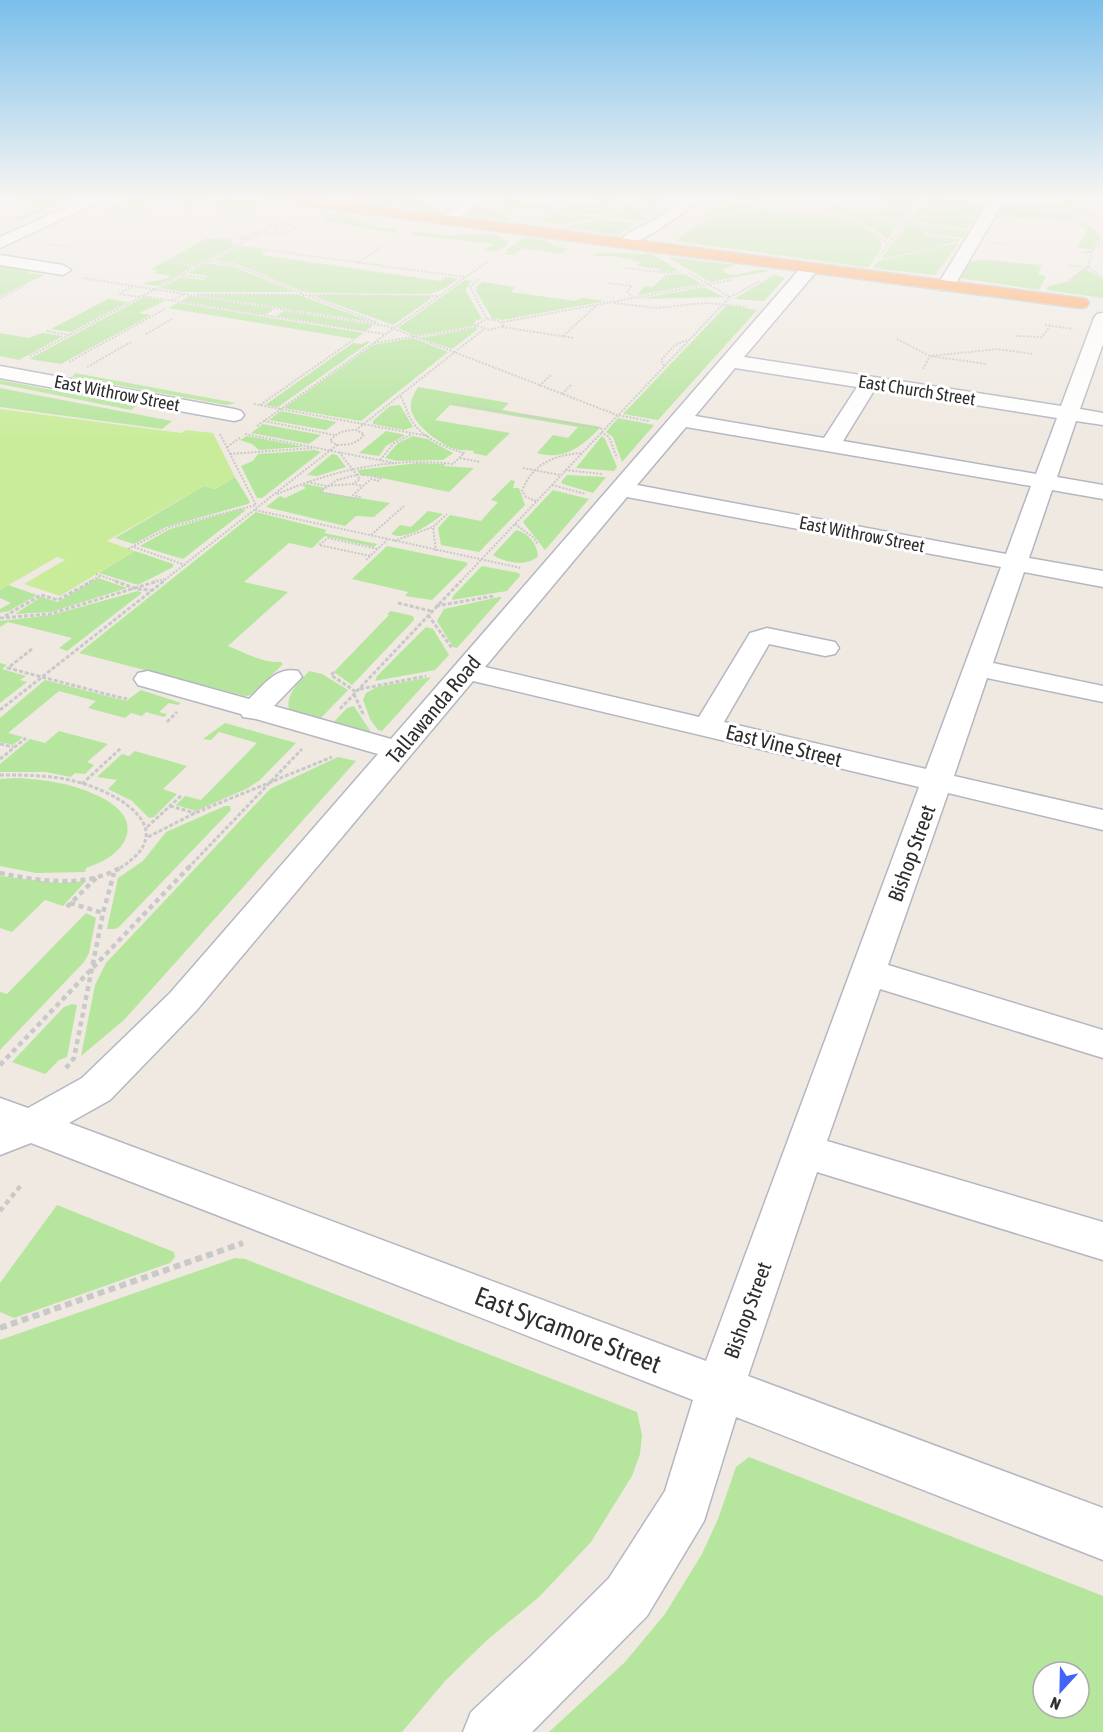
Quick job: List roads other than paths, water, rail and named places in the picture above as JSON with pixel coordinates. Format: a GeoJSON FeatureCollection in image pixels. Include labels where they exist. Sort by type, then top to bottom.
{"type":"FeatureCollection","features":[{"type":"Feature","properties":{"kind":"highway"},"geometry":{"type":"LineString","coordinates":[[884,278],[946,286],[1088,317],[1103,306]]}},
{"type":"Feature","properties":{"kind":"street","name":"Tallawanda Road"},"geometry":{"type":"LineString","coordinates":[[11,1126],[96,1089],[183,1002],[398,750],[462,663],[615,477],[730,362],[802,278]]}},
{"type":"Feature","properties":{"kind":"street"},"geometry":{"type":"LineString","coordinates":[[946,286],[951,278]]}},
{"type":"Feature","properties":{"kind":"street","name":"Bishop Street"},"geometry":{"type":"LineString","coordinates":[[490,1732],[551,1676],[628,1597],[686,1503],[709,1433],[719,1388],[1069,414],[1088,317]]}},
{"type":"Feature","properties":{"kind":"street","name":"East Church Street"},"geometry":{"type":"LineString","coordinates":[[730,362],[1103,419]]}},
{"type":"Feature","properties":{"kind":"street","name":"East Withrow Street"},"geometry":{"type":"LineString","coordinates":[[0,372],[240,417]]}},
{"type":"Feature","properties":{"kind":"street"},"geometry":{"type":"LineString","coordinates":[[829,446],[869,383]]}},
{"type":"Feature","properties":{"kind":"street"},"geometry":{"type":"LineString","coordinates":[[670,421],[1047,476],[1103,479]]}},
{"type":"Feature","properties":{"kind":"street"},"geometry":{"type":"LineString","coordinates":[[1047,476],[1103,492]]}},
{"type":"Feature","properties":{"kind":"street","name":"East Withrow Street"},"geometry":{"type":"LineString","coordinates":[[615,477],[1015,563],[1103,579]]}},
{"type":"Feature","properties":{"kind":"street"},"geometry":{"type":"LineString","coordinates":[[707,727],[759,639],[767,636],[825,648]]}},
{"type":"Feature","properties":{"kind":"street","name":"East Vine Street"},"geometry":{"type":"LineString","coordinates":[[462,663],[707,727],[1103,820]]}},
{"type":"Feature","properties":{"kind":"street"},"geometry":{"type":"LineString","coordinates":[[978,668],[1103,694]]}},
{"type":"Feature","properties":{"kind":"street"},"geometry":{"type":"LineString","coordinates":[[253,711],[288,677]]}},
{"type":"Feature","properties":{"kind":"street"},"geometry":{"type":"LineString","coordinates":[[148,679],[198,692],[253,711],[398,750]]}},
{"type":"Feature","properties":{"kind":"street"},"geometry":{"type":"LineString","coordinates":[[868,972],[1103,1044]]}},
{"type":"Feature","properties":{"kind":"street","name":"East Sycamore Street"},"geometry":{"type":"LineString","coordinates":[[11,1126],[287,1222],[1103,1534]]}},
{"type":"Feature","properties":{"kind":"street"},"geometry":{"type":"LineString","coordinates":[[804,1151],[1103,1241]]}}]}
